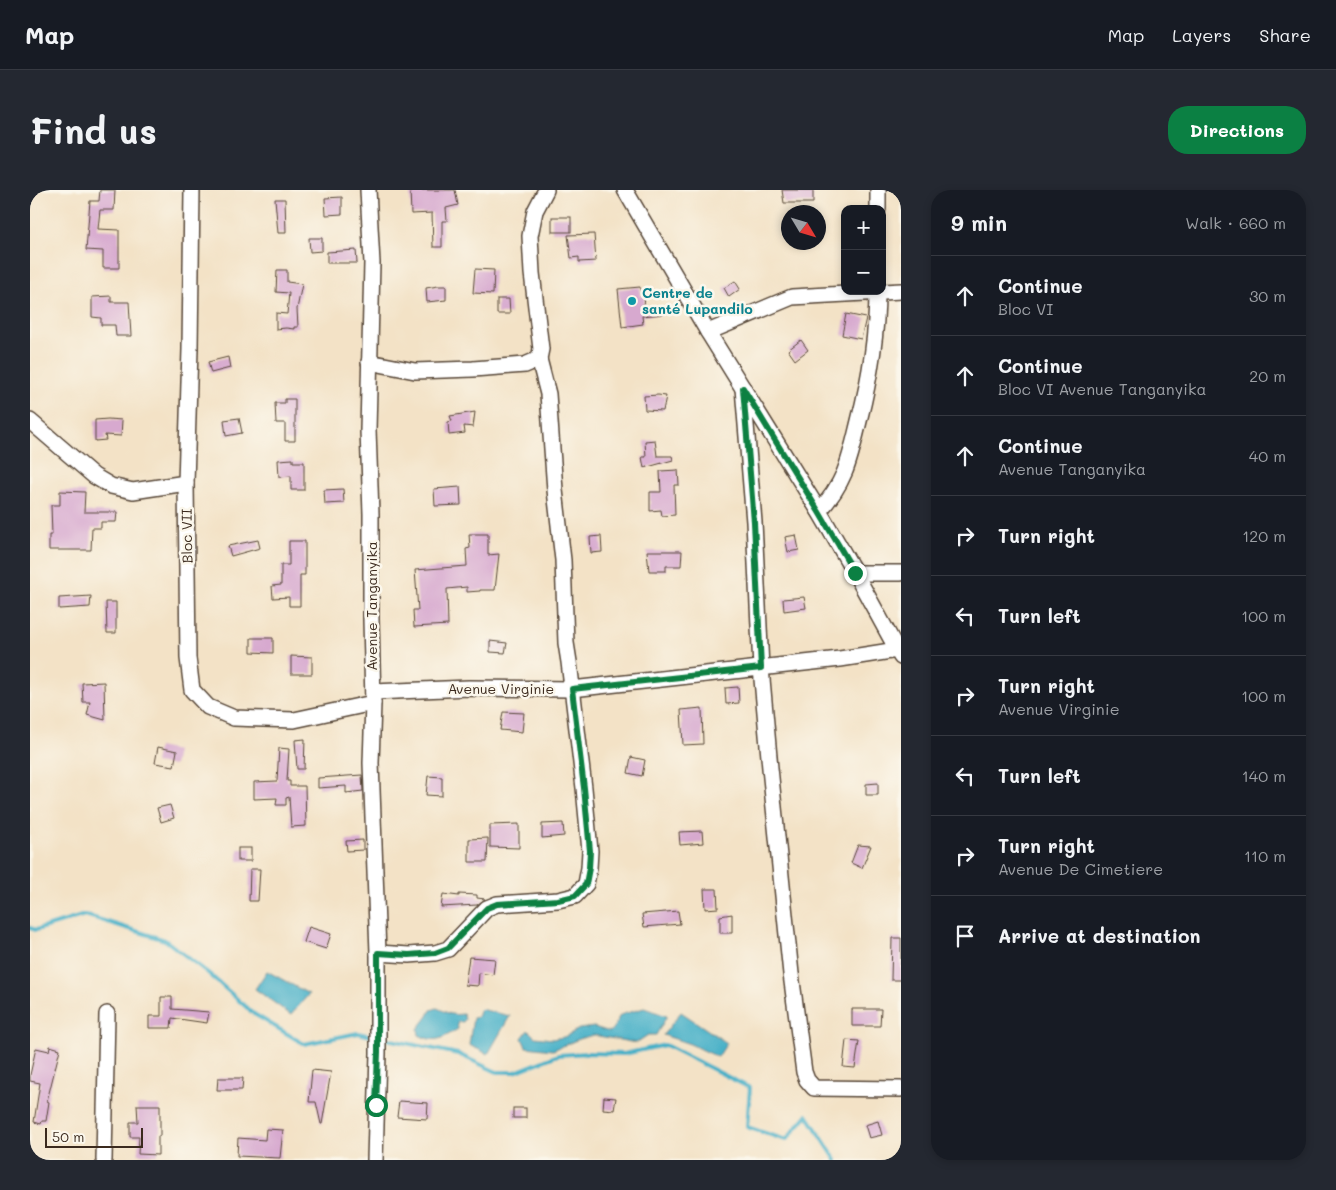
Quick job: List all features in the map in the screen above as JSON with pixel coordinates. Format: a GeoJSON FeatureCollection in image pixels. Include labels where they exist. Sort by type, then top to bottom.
{"type":"FeatureCollection","features":[{"type":"Feature","properties":{"kind":"street","name":"Bloc VII"},"geometry":{"type":"LineString","coordinates":[[192,190],[186,483],[188,658],[192,690],[208,707],[234,718],[294,720],[373,697]]}},
{"type":"Feature","properties":{"kind":"street","name":"Avenue Tanganyika"},"geometry":{"type":"LineString","coordinates":[[368,190],[372,263],[368,430],[373,697],[371,762],[378,953],[375,1160]]}},
{"type":"Feature","properties":{"kind":"street"},"geometry":{"type":"LineString","coordinates":[[378,953],[409,955],[435,953],[448,948],[487,908],[497,904],[558,900],[575,896],[586,884],[590,851],[566,643],[563,560],[555,490],[548,394],[538,359],[541,349],[532,273],[530,236],[535,211],[546,190]]}},
{"type":"Feature","properties":{"kind":"street"},"geometry":{"type":"LineString","coordinates":[[625,190],[708,332],[819,512],[899,654]]}},
{"type":"Feature","properties":{"kind":"street"},"geometry":{"type":"LineString","coordinates":[[878,190],[878,205]]}},
{"type":"Feature","properties":{"kind":"street"},"geometry":{"type":"LineString","coordinates":[[886,291],[901,290]]}},
{"type":"Feature","properties":{"kind":"street"},"geometry":{"type":"LineString","coordinates":[[708,332],[792,297],[841,295]]}},
{"type":"Feature","properties":{"kind":"street"},"geometry":{"type":"LineString","coordinates":[[819,512],[831,498],[841,481],[850,457],[868,386],[874,346],[878,295]]}},
{"type":"Feature","properties":{"kind":"street"},"geometry":{"type":"LineString","coordinates":[[369,362],[407,370],[423,371],[525,365],[538,359]]}},
{"type":"Feature","properties":{"kind":"street"},"geometry":{"type":"LineString","coordinates":[[743,388],[754,522],[761,668],[791,974],[804,1072],[807,1080],[814,1088],[901,1089]]}},
{"type":"Feature","properties":{"kind":"street"},"geometry":{"type":"LineString","coordinates":[[30,421],[94,476],[111,486],[133,491],[186,483]]}},
{"type":"Feature","properties":{"kind":"street"},"geometry":{"type":"LineString","coordinates":[[855,573],[901,573]]}},
{"type":"Feature","properties":{"kind":"street","name":"Avenue Virginie"},"geometry":{"type":"LineString","coordinates":[[373,697],[469,688],[572,689],[899,654]]}},
{"type":"Feature","properties":{"kind":"street"},"geometry":{"type":"LineString","coordinates":[[104,1160],[107,1014]]}},
{"type":"Feature","properties":{"kind":"water"},"geometry":{"type":"Polygon","coordinates":[[[267,971],[309,994],[291,1015],[255,989],[267,971]]]}},
{"type":"Feature","properties":{"kind":"water"},"geometry":{"type":"Polygon","coordinates":[[[437,1008],[451,1014],[463,1014],[465,1019],[463,1022],[457,1022],[458,1029],[439,1039],[425,1038],[419,1035],[418,1029],[431,1010],[437,1008]]]}},
{"type":"Feature","properties":{"kind":"water"},"geometry":{"type":"Polygon","coordinates":[[[644,1008],[667,1016],[656,1035],[648,1035],[636,1043],[593,1035],[553,1050],[526,1047],[522,1038],[528,1030],[535,1037],[552,1039],[564,1037],[579,1029],[594,1027],[610,1032],[620,1015],[644,1008]]]}},
{"type":"Feature","properties":{"kind":"water"},"geometry":{"type":"Polygon","coordinates":[[[480,1009],[510,1016],[488,1054],[469,1045],[473,1018],[477,1017],[480,1009]]]}},
{"type":"Feature","properties":{"kind":"water"},"geometry":{"type":"Polygon","coordinates":[[[681,1012],[727,1043],[718,1057],[690,1044],[663,1035],[681,1012]]]}},
{"type":"Feature","properties":{"kind":"building"},"geometry":{"type":"Polygon","coordinates":[[[100,190],[115,190],[114,210],[100,210],[98,229],[119,230],[119,268],[103,268],[103,251],[86,250],[90,201],[99,201],[100,190]]]}},
{"type":"Feature","properties":{"kind":"building"},"geometry":{"type":"Polygon","coordinates":[[[410,190],[455,190],[458,205],[446,208],[447,221],[442,221],[442,247],[433,247],[432,213],[411,214],[410,190]]]}},
{"type":"Feature","properties":{"kind":"building"},"geometry":{"type":"Polygon","coordinates":[[[782,190],[813,190],[813,203],[784,203],[782,190]]]}},
{"type":"Feature","properties":{"kind":"building"},"geometry":{"type":"Polygon","coordinates":[[[342,197],[342,214],[326,215],[325,198],[342,197]]]}},
{"type":"Feature","properties":{"kind":"building"},"geometry":{"type":"Polygon","coordinates":[[[275,199],[285,199],[286,233],[278,233],[275,199]]]}},
{"type":"Feature","properties":{"kind":"building"},"geometry":{"type":"Polygon","coordinates":[[[552,217],[571,217],[571,232],[552,232],[552,217]]]}},
{"type":"Feature","properties":{"kind":"building"},"geometry":{"type":"Polygon","coordinates":[[[594,234],[596,261],[579,262],[579,257],[571,258],[568,235],[594,234]]]}},
{"type":"Feature","properties":{"kind":"building"},"geometry":{"type":"Polygon","coordinates":[[[309,238],[322,238],[322,251],[310,252],[309,238]]]}},
{"type":"Feature","properties":{"kind":"building"},"geometry":{"type":"Polygon","coordinates":[[[356,250],[357,263],[327,263],[327,252],[356,250]]]}},
{"type":"Feature","properties":{"kind":"building"},"geometry":{"type":"Polygon","coordinates":[[[475,269],[494,270],[493,294],[473,293],[475,269]]]}},
{"type":"Feature","properties":{"kind":"building"},"geometry":{"type":"Polygon","coordinates":[[[277,270],[287,270],[287,282],[302,284],[297,309],[298,327],[294,327],[294,329],[276,329],[276,313],[287,314],[289,293],[276,292],[277,270]]]}},
{"type":"Feature","properties":{"kind":"building"},"geometry":{"type":"Polygon","coordinates":[[[735,281],[740,289],[729,297],[724,288],[735,281]]]}},
{"type":"Feature","properties":{"kind":"building"},"geometry":{"type":"Polygon","coordinates":[[[446,286],[446,300],[427,302],[426,288],[446,286]]]}},
{"type":"Feature","properties":{"kind":"building","name":"Centre de santé Lupandilo"},"geometry":{"type":"Polygon","coordinates":[[[640,287],[641,296],[645,296],[644,307],[665,311],[665,314],[642,316],[643,324],[622,327],[618,289],[640,287]]]}},
{"type":"Feature","properties":{"kind":"building"},"geometry":{"type":"Polygon","coordinates":[[[111,296],[111,302],[129,302],[131,336],[116,336],[115,325],[101,325],[101,318],[92,317],[92,297],[111,296]]]}},
{"type":"Feature","properties":{"kind":"building"},"geometry":{"type":"Polygon","coordinates":[[[497,299],[509,299],[510,314],[497,314],[497,299]]]}},
{"type":"Feature","properties":{"kind":"building"},"geometry":{"type":"Polygon","coordinates":[[[846,314],[866,318],[861,339],[842,335],[846,314]]]}},
{"type":"Feature","properties":{"kind":"building"},"geometry":{"type":"Polygon","coordinates":[[[801,340],[808,350],[795,360],[788,350],[801,340]]]}},
{"type":"Feature","properties":{"kind":"building"},"geometry":{"type":"Polygon","coordinates":[[[228,357],[230,368],[211,373],[208,362],[228,357]]]}},
{"type":"Feature","properties":{"kind":"building"},"geometry":{"type":"Polygon","coordinates":[[[644,396],[666,396],[663,411],[645,410],[644,396]]]}},
{"type":"Feature","properties":{"kind":"building"},"geometry":{"type":"Polygon","coordinates":[[[285,399],[295,399],[295,441],[285,441],[285,423],[276,423],[275,403],[285,403],[285,399]]]}},
{"type":"Feature","properties":{"kind":"building"},"geometry":{"type":"Polygon","coordinates":[[[475,412],[473,427],[464,426],[465,433],[449,435],[448,422],[452,421],[450,416],[475,412]]]}},
{"type":"Feature","properties":{"kind":"building"},"geometry":{"type":"Polygon","coordinates":[[[239,418],[242,433],[226,436],[224,420],[239,418]]]}},
{"type":"Feature","properties":{"kind":"building"},"geometry":{"type":"Polygon","coordinates":[[[95,420],[122,420],[121,436],[105,435],[106,440],[95,441],[95,420]]]}},
{"type":"Feature","properties":{"kind":"building"},"geometry":{"type":"Polygon","coordinates":[[[655,440],[657,456],[672,456],[673,460],[644,468],[642,457],[646,457],[645,441],[655,440]]]}},
{"type":"Feature","properties":{"kind":"building"},"geometry":{"type":"Polygon","coordinates":[[[293,459],[293,462],[304,462],[304,490],[291,490],[291,476],[279,477],[278,460],[293,459]]]}},
{"type":"Feature","properties":{"kind":"building"},"geometry":{"type":"Polygon","coordinates":[[[678,470],[679,485],[674,485],[675,515],[662,516],[661,510],[650,511],[650,492],[661,492],[660,471],[678,470]]]}},
{"type":"Feature","properties":{"kind":"building"},"geometry":{"type":"Polygon","coordinates":[[[460,487],[461,505],[435,506],[434,489],[460,487]]]}},
{"type":"Feature","properties":{"kind":"building"},"geometry":{"type":"Polygon","coordinates":[[[343,489],[344,503],[325,504],[324,490],[343,489]]]}},
{"type":"Feature","properties":{"kind":"building"},"geometry":{"type":"Polygon","coordinates":[[[60,491],[85,492],[84,512],[117,512],[116,522],[101,522],[101,528],[92,528],[91,550],[49,550],[49,535],[52,535],[51,505],[60,505],[60,491]]]}},
{"type":"Feature","properties":{"kind":"building"},"geometry":{"type":"Polygon","coordinates":[[[469,534],[488,534],[488,555],[499,554],[495,590],[467,592],[467,587],[447,589],[448,625],[414,627],[413,610],[418,610],[415,570],[467,566],[466,549],[470,548],[469,534]]]}},
{"type":"Feature","properties":{"kind":"building"},"geometry":{"type":"Polygon","coordinates":[[[796,535],[799,550],[788,552],[785,537],[796,535]]]}},
{"type":"Feature","properties":{"kind":"building"},"geometry":{"type":"Polygon","coordinates":[[[601,536],[602,552],[591,553],[590,537],[601,536]]]}},
{"type":"Feature","properties":{"kind":"building"},"geometry":{"type":"Polygon","coordinates":[[[258,540],[260,548],[231,556],[228,546],[258,540]]]}},
{"type":"Feature","properties":{"kind":"building"},"geometry":{"type":"Polygon","coordinates":[[[289,541],[305,541],[305,575],[300,575],[300,606],[289,606],[289,597],[273,598],[272,586],[281,585],[281,565],[289,565],[289,541]]]}},
{"type":"Feature","properties":{"kind":"building"},"geometry":{"type":"Polygon","coordinates":[[[647,551],[682,551],[681,566],[666,566],[666,571],[649,571],[647,551]]]}},
{"type":"Feature","properties":{"kind":"building"},"geometry":{"type":"Polygon","coordinates":[[[91,596],[90,607],[59,609],[59,598],[91,596]]]}},
{"type":"Feature","properties":{"kind":"building"},"geometry":{"type":"Polygon","coordinates":[[[804,597],[806,608],[784,611],[783,599],[804,597]]]}},
{"type":"Feature","properties":{"kind":"building"},"geometry":{"type":"Polygon","coordinates":[[[106,602],[116,602],[116,633],[107,633],[106,602]]]}},
{"type":"Feature","properties":{"kind":"building"},"geometry":{"type":"Polygon","coordinates":[[[251,638],[273,638],[273,653],[251,652],[251,638]]]}},
{"type":"Feature","properties":{"kind":"building"},"geometry":{"type":"Polygon","coordinates":[[[490,641],[507,643],[505,653],[490,652],[490,641]]]}},
{"type":"Feature","properties":{"kind":"building"},"geometry":{"type":"Polygon","coordinates":[[[291,656],[312,657],[312,674],[291,674],[291,656]]]}},
{"type":"Feature","properties":{"kind":"building"},"geometry":{"type":"Polygon","coordinates":[[[104,682],[105,720],[87,715],[90,702],[83,702],[82,683],[104,682]]]}},
{"type":"Feature","properties":{"kind":"building"},"geometry":{"type":"Polygon","coordinates":[[[738,687],[739,703],[726,704],[725,688],[738,687]]]}},
{"type":"Feature","properties":{"kind":"building"},"geometry":{"type":"Polygon","coordinates":[[[702,708],[703,744],[683,745],[681,710],[702,708]]]}},
{"type":"Feature","properties":{"kind":"building"},"geometry":{"type":"Polygon","coordinates":[[[503,712],[524,713],[522,732],[500,730],[503,712]]]}},
{"type":"Feature","properties":{"kind":"building"},"geometry":{"type":"Polygon","coordinates":[[[305,739],[304,769],[297,769],[295,740],[305,739]]]}},
{"type":"Feature","properties":{"kind":"building"},"geometry":{"type":"Polygon","coordinates":[[[158,747],[177,751],[174,766],[155,763],[158,747]]]}},
{"type":"Feature","properties":{"kind":"building"},"geometry":{"type":"Polygon","coordinates":[[[279,748],[289,749],[287,781],[290,781],[290,786],[305,786],[306,826],[291,827],[289,797],[286,798],[286,805],[276,805],[277,798],[254,799],[254,782],[277,781],[279,748]]]}},
{"type":"Feature","properties":{"kind":"building"},"geometry":{"type":"Polygon","coordinates":[[[631,757],[645,760],[642,776],[628,773],[631,757]]]}},
{"type":"Feature","properties":{"kind":"building"},"geometry":{"type":"Polygon","coordinates":[[[362,775],[363,791],[346,793],[346,786],[318,788],[318,778],[362,775]]]}},
{"type":"Feature","properties":{"kind":"building"},"geometry":{"type":"Polygon","coordinates":[[[428,776],[442,777],[442,796],[426,795],[428,776]]]}},
{"type":"Feature","properties":{"kind":"building"},"geometry":{"type":"Polygon","coordinates":[[[878,783],[878,795],[866,795],[866,784],[878,783]]]}},
{"type":"Feature","properties":{"kind":"building"},"geometry":{"type":"Polygon","coordinates":[[[170,805],[174,818],[161,822],[157,808],[170,805]]]}},
{"type":"Feature","properties":{"kind":"building"},"geometry":{"type":"Polygon","coordinates":[[[563,823],[564,836],[542,838],[542,824],[563,823]]]}},
{"type":"Feature","properties":{"kind":"building"},"geometry":{"type":"Polygon","coordinates":[[[519,824],[519,848],[490,847],[490,825],[519,824]]]}},
{"type":"Feature","properties":{"kind":"building"},"geometry":{"type":"Polygon","coordinates":[[[702,831],[703,843],[680,845],[679,832],[702,831]]]}},
{"type":"Feature","properties":{"kind":"building"},"geometry":{"type":"Polygon","coordinates":[[[488,838],[487,862],[469,862],[469,839],[488,838]]]}},
{"type":"Feature","properties":{"kind":"building"},"geometry":{"type":"Polygon","coordinates":[[[363,840],[363,850],[347,851],[346,841],[363,840]]]}},
{"type":"Feature","properties":{"kind":"building"},"geometry":{"type":"Polygon","coordinates":[[[858,845],[871,846],[862,868],[851,863],[858,845]]]}},
{"type":"Feature","properties":{"kind":"building"},"geometry":{"type":"Polygon","coordinates":[[[238,848],[251,848],[251,861],[238,861],[238,848]]]}},
{"type":"Feature","properties":{"kind":"building"},"geometry":{"type":"Polygon","coordinates":[[[250,869],[260,869],[258,901],[249,901],[250,869]]]}},
{"type":"Feature","properties":{"kind":"building"},"geometry":{"type":"Polygon","coordinates":[[[704,889],[717,889],[718,908],[705,909],[704,889]]]}},
{"type":"Feature","properties":{"kind":"building"},"geometry":{"type":"Polygon","coordinates":[[[443,894],[459,896],[459,894],[477,895],[477,898],[485,899],[477,905],[441,907],[443,894]]]}},
{"type":"Feature","properties":{"kind":"building"},"geometry":{"type":"Polygon","coordinates":[[[678,911],[680,924],[644,927],[642,914],[678,911]]]}},
{"type":"Feature","properties":{"kind":"building"},"geometry":{"type":"Polygon","coordinates":[[[732,914],[732,933],[720,933],[720,916],[732,914]]]}},
{"type":"Feature","properties":{"kind":"building"},"geometry":{"type":"Polygon","coordinates":[[[309,927],[331,934],[326,949],[304,942],[309,927]]]}},
{"type":"Feature","properties":{"kind":"building"},"geometry":{"type":"Polygon","coordinates":[[[892,938],[901,938],[901,980],[891,980],[892,938]]]}},
{"type":"Feature","properties":{"kind":"building"},"geometry":{"type":"Polygon","coordinates":[[[469,957],[495,959],[493,975],[479,973],[478,986],[465,985],[469,957]]]}},
{"type":"Feature","properties":{"kind":"building"},"geometry":{"type":"Polygon","coordinates":[[[161,997],[172,997],[172,1009],[209,1012],[207,1023],[172,1018],[171,1028],[149,1028],[149,1016],[161,1016],[161,997]]]}},
{"type":"Feature","properties":{"kind":"building"},"geometry":{"type":"Polygon","coordinates":[[[852,1009],[881,1009],[880,1026],[852,1026],[852,1009]]]}},
{"type":"Feature","properties":{"kind":"building"},"geometry":{"type":"Polygon","coordinates":[[[846,1040],[859,1041],[855,1068],[843,1067],[846,1040]]]}},
{"type":"Feature","properties":{"kind":"building"},"geometry":{"type":"Polygon","coordinates":[[[50,1046],[60,1049],[47,1101],[49,1102],[46,1121],[42,1121],[41,1124],[34,1122],[40,1083],[30,1081],[30,1075],[36,1048],[49,1051],[50,1046]]]}},
{"type":"Feature","properties":{"kind":"building"},"geometry":{"type":"Polygon","coordinates":[[[312,1070],[331,1072],[322,1124],[316,1102],[309,1102],[312,1070]]]}},
{"type":"Feature","properties":{"kind":"building"},"geometry":{"type":"Polygon","coordinates":[[[218,1078],[243,1078],[242,1090],[217,1090],[218,1078]]]}},
{"type":"Feature","properties":{"kind":"building"},"geometry":{"type":"Polygon","coordinates":[[[604,1097],[616,1098],[614,1110],[603,1109],[604,1097]]]}},
{"type":"Feature","properties":{"kind":"building"},"geometry":{"type":"Polygon","coordinates":[[[399,1101],[428,1103],[427,1119],[397,1117],[399,1101]]]}},
{"type":"Feature","properties":{"kind":"building"},"geometry":{"type":"Polygon","coordinates":[[[137,1105],[160,1105],[158,1155],[138,1154],[139,1137],[130,1137],[130,1122],[138,1122],[137,1105]]]}},
{"type":"Feature","properties":{"kind":"building"},"geometry":{"type":"Polygon","coordinates":[[[513,1108],[526,1108],[526,1118],[513,1118],[513,1108]]]}},
{"type":"Feature","properties":{"kind":"building"},"geometry":{"type":"Polygon","coordinates":[[[878,1121],[882,1135],[869,1138],[865,1125],[878,1121]]]}},
{"type":"Feature","properties":{"kind":"building"},"geometry":{"type":"Polygon","coordinates":[[[266,1129],[283,1130],[280,1158],[237,1156],[238,1138],[265,1140],[266,1129]]]}},
{"type":"Feature","properties":{"kind":"waterway"},"geometry":{"type":"LineString","coordinates":[[30,928],[36,930],[85,915],[165,940],[208,973],[254,1014],[304,1044],[358,1033],[375,1037]]}},
{"type":"Feature","properties":{"kind":"waterway"},"geometry":{"type":"LineString","coordinates":[[382,1038],[458,1054],[497,1072],[515,1072],[558,1055],[588,1053],[624,1054],[665,1045],[750,1088],[747,1127],[786,1140],[807,1115],[836,1160]]}},
{"type":"Feature","properties":{"kind":"place","name":"Centre de santé Lupandilo"},"geometry":{"type":"Point","coordinates":[632,301]}},
{"type":"Feature","properties":{"kind":"route"},"geometry":{"type":"LineString","coordinates":[[376,1105],[378,953],[409,955],[435,953],[448,948],[487,908],[497,904],[558,900],[575,896],[586,884],[590,851],[572,689],[761,668],[754,522],[743,388],[855,573]]}}]}
